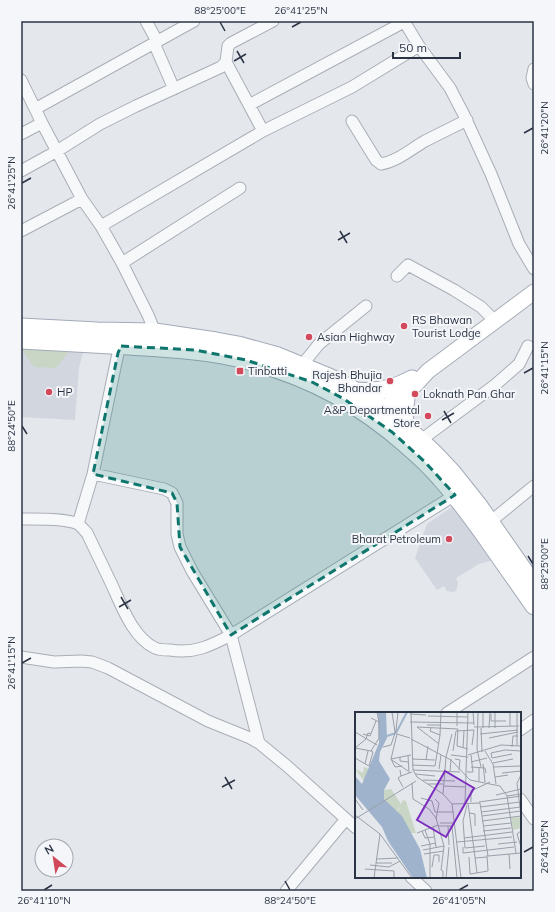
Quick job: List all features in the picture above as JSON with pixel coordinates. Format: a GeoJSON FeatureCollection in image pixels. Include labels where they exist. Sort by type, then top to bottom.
{"type":"FeatureCollection","features":[{"type":"Feature","properties":{"kind":"main road"},"geometry":{"type":"LineString","coordinates":[[21,327],[155,332],[238,345],[278,356],[329,377],[354,390],[364,392],[384,390],[403,384],[416,384],[428,371],[534,292]]}},
{"type":"Feature","properties":{"kind":"main road"},"geometry":{"type":"LineString","coordinates":[[21,340],[143,347],[164,355],[224,364],[318,386],[344,399],[374,411],[405,426],[452,472],[479,506],[534,585]]}},
{"type":"Feature","properties":{"kind":"main road"},"geometry":{"type":"LineString","coordinates":[[374,411],[410,385]]}},
{"type":"Feature","properties":{"kind":"main road"},"geometry":{"type":"LineString","coordinates":[[405,426],[404,412],[410,385]]}},
{"type":"Feature","properties":{"kind":"main road"},"geometry":{"type":"LineString","coordinates":[[354,390],[392,432],[426,462],[455,495],[534,606]]}},
{"type":"Feature","properties":{"kind":"street"},"geometry":{"type":"LineString","coordinates":[[146,21],[156,42],[174,89]]}},
{"type":"Feature","properties":{"kind":"street"},"geometry":{"type":"LineString","coordinates":[[35,109],[194,21]]}},
{"type":"Feature","properties":{"kind":"street"},"geometry":{"type":"LineString","coordinates":[[263,131],[226,62],[228,46],[231,43],[259,24],[273,21]]}},
{"type":"Feature","properties":{"kind":"street"},"geometry":{"type":"LineString","coordinates":[[249,106],[404,22],[419,46],[450,88],[491,174],[519,244],[534,269]]}},
{"type":"Feature","properties":{"kind":"street"},"geometry":{"type":"LineString","coordinates":[[101,226],[263,131],[352,87],[419,46]]}},
{"type":"Feature","properties":{"kind":"street"},"geometry":{"type":"LineString","coordinates":[[21,170],[57,151],[100,124],[211,72],[226,62]]}},
{"type":"Feature","properties":{"kind":"street"},"geometry":{"type":"LineString","coordinates":[[534,69],[532,78],[534,84]]}},
{"type":"Feature","properties":{"kind":"street"},"geometry":{"type":"LineString","coordinates":[[21,80],[82,198],[101,226],[122,263],[155,332]]}},
{"type":"Feature","properties":{"kind":"street"},"geometry":{"type":"LineString","coordinates":[[352,121],[376,160],[381,164],[399,157],[424,141],[466,120]]}},
{"type":"Feature","properties":{"kind":"street"},"geometry":{"type":"LineString","coordinates":[[21,134],[42,123]]}},
{"type":"Feature","properties":{"kind":"street"},"geometry":{"type":"LineString","coordinates":[[122,263],[240,188]]}},
{"type":"Feature","properties":{"kind":"street"},"geometry":{"type":"LineString","coordinates":[[21,231],[82,198]]}},
{"type":"Feature","properties":{"kind":"street"},"geometry":{"type":"LineString","coordinates":[[397,276],[408,265],[454,290],[481,307],[495,321]]}},
{"type":"Feature","properties":{"kind":"street"},"geometry":{"type":"LineString","coordinates":[[302,365],[318,344],[366,306]]}},
{"type":"Feature","properties":{"kind":"street"},"geometry":{"type":"LineString","coordinates":[[78,524],[93,474],[118,353],[121,346]]}},
{"type":"Feature","properties":{"kind":"street"},"geometry":{"type":"LineString","coordinates":[[420,440],[495,385],[519,364],[528,346]]}},
{"type":"Feature","properties":{"kind":"street"},"geometry":{"type":"LineString","coordinates":[[93,474],[164,489],[172,493],[177,503],[177,534],[180,547],[192,571],[231,636],[259,743]]}},
{"type":"Feature","properties":{"kind":"street"},"geometry":{"type":"LineString","coordinates":[[490,522],[534,486]]}},
{"type":"Feature","properties":{"kind":"street"},"geometry":{"type":"LineString","coordinates":[[21,519],[68,521],[78,524],[87,533],[127,617],[137,631],[145,641],[156,648],[178,652],[196,651],[211,646],[231,636],[455,495]]}},
{"type":"Feature","properties":{"kind":"street"},"geometry":{"type":"LineString","coordinates":[[21,657],[54,662],[81,660],[92,662],[108,668],[208,721],[250,738],[259,743],[287,766],[353,823],[288,890]]}},
{"type":"Feature","properties":{"kind":"street"},"geometry":{"type":"LineString","coordinates":[[449,712],[534,657]]}},
{"type":"Feature","properties":{"kind":"street"},"geometry":{"type":"LineString","coordinates":[[521,729],[534,720]]}},
{"type":"Feature","properties":{"kind":"street"},"geometry":{"type":"LineString","coordinates":[[521,800],[534,819]]}},
{"type":"Feature","properties":{"kind":"street"},"geometry":{"type":"LineString","coordinates":[[411,878],[426,891]]}},
{"type":"Feature","properties":{"kind":"highlighted area"},"geometry":{"type":"Polygon","coordinates":[[[121,346],[195,350],[246,360],[312,382],[344,399],[392,432],[425,462],[455,495],[231,635],[180,547],[177,503],[172,493],[93,474],[118,353],[121,346]]]}},
{"type":"Feature","properties":{"kind":"shaded area","name":"HP"},"geometry":{"type":"Polygon","coordinates":[[[21,349],[83,352],[79,368],[75,420],[21,417],[21,349]]]}},
{"type":"Feature","properties":{"kind":"shaded area","name":"Bharat Petroleum"},"geometry":{"type":"Polygon","coordinates":[[[452,507],[493,560],[479,564],[456,578],[458,583],[456,591],[452,592],[447,591],[444,586],[437,590],[415,558],[427,524],[452,507]]]}},
{"type":"Feature","properties":{"kind":"green space"},"geometry":{"type":"Polygon","coordinates":[[[21,349],[69,351],[56,368],[34,367],[21,349]]]}},
{"type":"Feature","properties":{"kind":"place","name":"RS Bhawan Tourist Lodge"},"geometry":{"type":"Point","coordinates":[404,326]}},
{"type":"Feature","properties":{"kind":"place","name":"Asian Highway"},"geometry":{"type":"Point","coordinates":[309,337]}},
{"type":"Feature","properties":{"kind":"place","name":"Tinbatti"},"geometry":{"type":"Point","coordinates":[240,371]}},
{"type":"Feature","properties":{"kind":"place","name":"Rajesh Bhujia Bhandar"},"geometry":{"type":"Point","coordinates":[390,381]}},
{"type":"Feature","properties":{"kind":"place","name":"HP"},"geometry":{"type":"Point","coordinates":[49,392]}},
{"type":"Feature","properties":{"kind":"place","name":"Loknath Pan Ghar"},"geometry":{"type":"Point","coordinates":[415,394]}},
{"type":"Feature","properties":{"kind":"place","name":"A&P Departmental Store"},"geometry":{"type":"Point","coordinates":[428,416]}},
{"type":"Feature","properties":{"kind":"place","name":"Bharat Petroleum"},"geometry":{"type":"Point","coordinates":[449,539]}}]}
